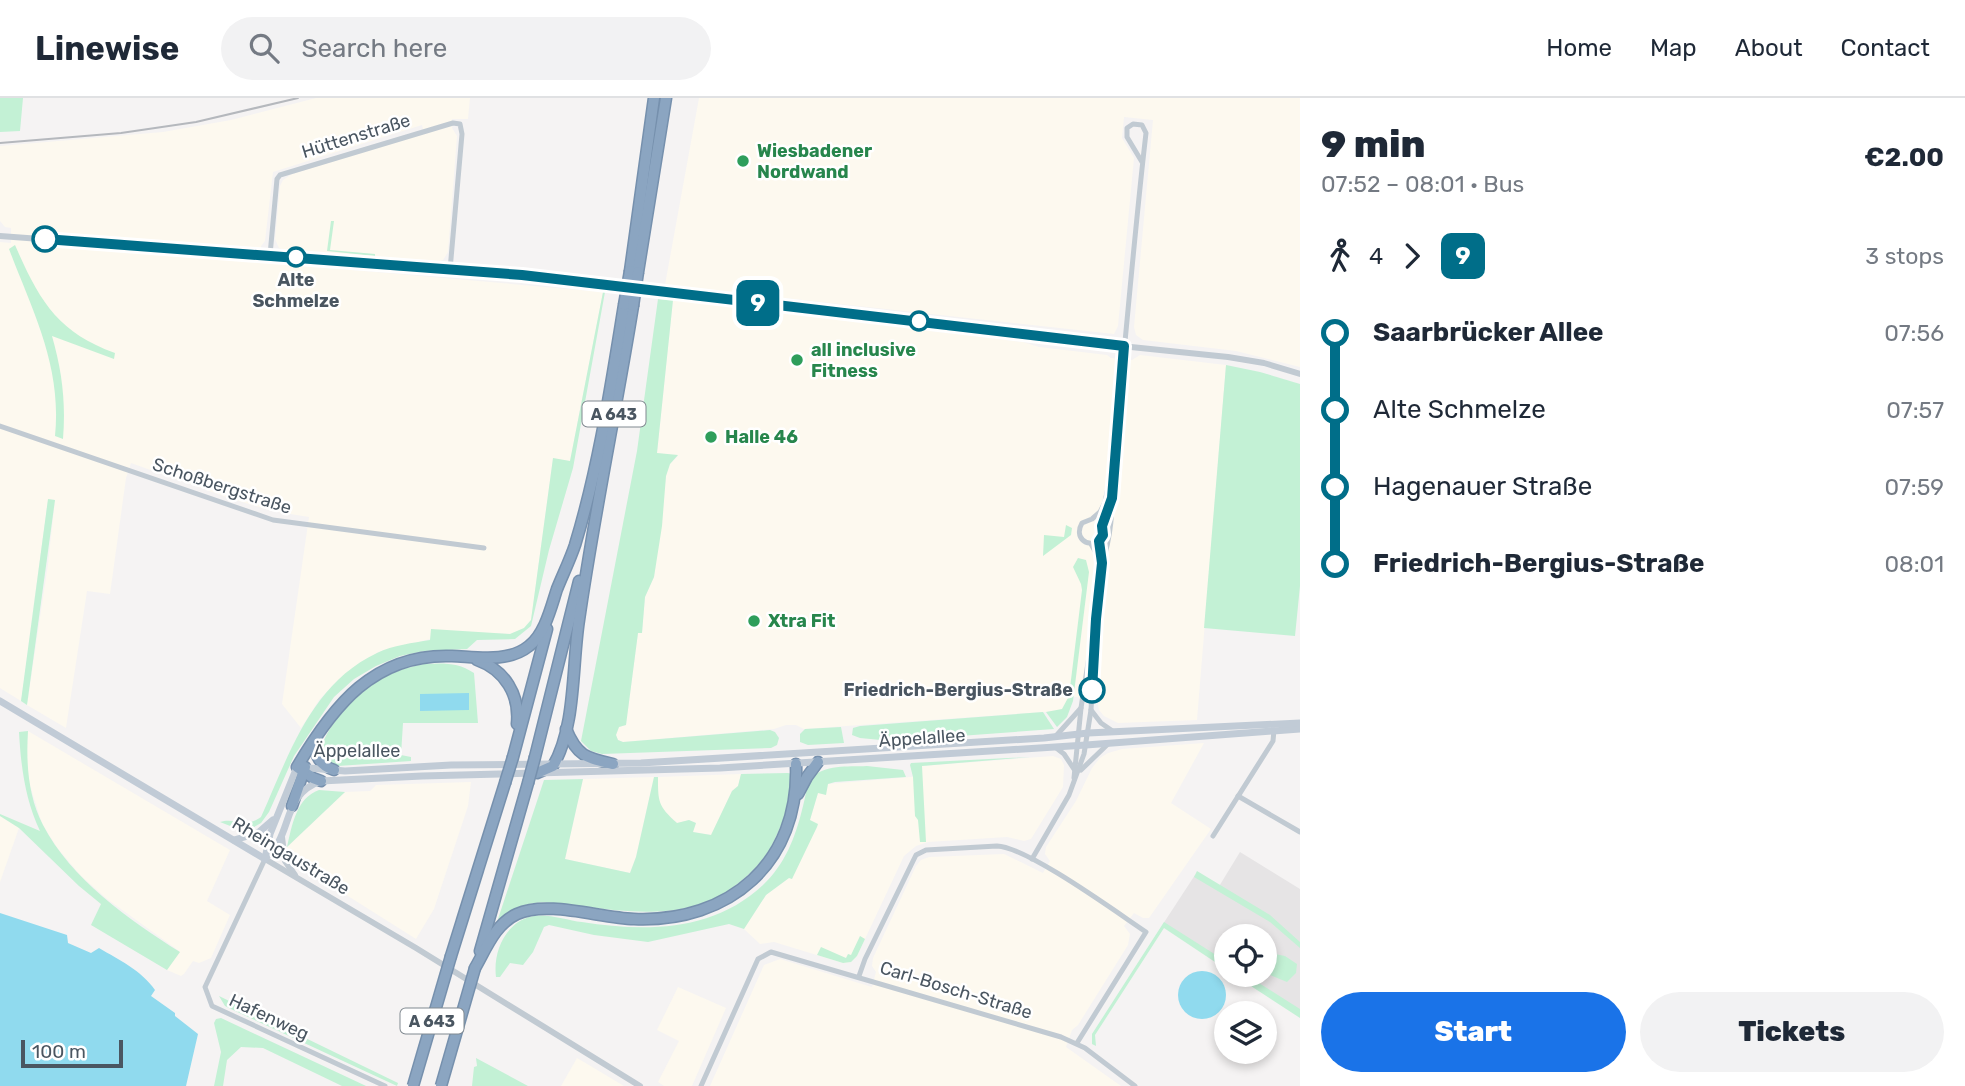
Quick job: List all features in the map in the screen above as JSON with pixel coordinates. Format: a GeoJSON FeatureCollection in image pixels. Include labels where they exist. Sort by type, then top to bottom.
{"type":"FeatureCollection","features":[{"type":"Feature","properties":{"kind":"highway","name":"A 643"},"geometry":{"type":"LineString","coordinates":[[441,1086],[528,783],[594,522],[628,306],[666,98]]}},
{"type":"Feature","properties":{"kind":"highway","name":"A 643"},"geometry":{"type":"LineString","coordinates":[[634,271],[653,101]]}},
{"type":"Feature","properties":{"kind":"highway","name":"A 643"},"geometry":{"type":"LineString","coordinates":[[413,1086],[513,757],[556,594],[585,508],[628,306]]}},
{"type":"Feature","properties":{"kind":"highway"},"geometry":{"type":"LineString","coordinates":[[537,773],[550,769],[555,763],[566,729],[594,522]]}},
{"type":"Feature","properties":{"kind":"highway"},"geometry":{"type":"LineString","coordinates":[[292,806],[302,769],[316,736],[347,697],[382,672],[407,662],[434,656],[508,656],[526,648],[540,633],[556,594]]}},
{"type":"Feature","properties":{"kind":"highway"},"geometry":{"type":"LineString","coordinates":[[469,658],[493,668],[514,694],[518,718],[513,757]]}},
{"type":"Feature","properties":{"kind":"highway"},"geometry":{"type":"LineString","coordinates":[[566,729],[576,749],[581,753],[613,764]]}},
{"type":"Feature","properties":{"kind":"highway"},"geometry":{"type":"LineString","coordinates":[[316,736],[315,749],[318,759],[334,771]]}},
{"type":"Feature","properties":{"kind":"highway"},"geometry":{"type":"LineString","coordinates":[[795,801],[796,759]]}},
{"type":"Feature","properties":{"kind":"highway"},"geometry":{"type":"LineString","coordinates":[[475,968],[499,928],[522,912],[554,909],[649,919],[695,913],[724,901],[747,886],[767,866],[786,832],[795,801],[818,762]]}},
{"type":"Feature","properties":{"kind":"highway"},"geometry":{"type":"LineString","coordinates":[[302,769],[321,781]]}},
{"type":"Feature","properties":{"kind":"main road","name":"Rheingaustraße"},"geometry":{"type":"LineString","coordinates":[[0,701],[265,859]]}},
{"type":"Feature","properties":{"kind":"main road","name":"Äppelallee"},"geometry":{"type":"LineString","coordinates":[[265,859],[277,816],[302,769],[334,771],[555,763],[796,759],[818,762],[1077,746],[1300,723]]}},
{"type":"Feature","properties":{"kind":"main road","name":"Äppelallee"},"geometry":{"type":"LineString","coordinates":[[265,859],[282,837],[292,806],[304,790],[321,781],[667,770],[1088,733],[1300,729]]}},
{"type":"Feature","properties":{"kind":"main road"},"geometry":{"type":"LineString","coordinates":[[234,840],[261,831],[277,816]]}},
{"type":"Feature","properties":{"kind":"street","name":"Hüttenstraße"},"geometry":{"type":"LineString","coordinates":[[270,255],[277,179],[285,173],[448,122],[460,124],[462,134],[450,270]]}},
{"type":"Feature","properties":{"kind":"street"},"geometry":{"type":"LineString","coordinates":[[1032,859],[1073,785],[1088,733],[1096,619],[1102,563],[1108,543],[1112,472],[1146,130],[1142,125],[1132,124],[1127,128],[1127,137],[1142,162]]}},
{"type":"Feature","properties":{"kind":"street"},"geometry":{"type":"LineString","coordinates":[[0,236],[270,255],[596,284],[1228,357],[1264,363],[1300,374]]}},
{"type":"Feature","properties":{"kind":"street","name":"Schoßbergstraße"},"geometry":{"type":"LineString","coordinates":[[0,426],[273,520],[484,548]]}},
{"type":"Feature","properties":{"kind":"street"},"geometry":{"type":"LineString","coordinates":[[1102,563],[1091,544],[1082,539],[1079,531],[1084,522],[1093,519],[1105,502],[1112,472]]}},
{"type":"Feature","properties":{"kind":"street"},"geometry":{"type":"LineString","coordinates":[[1091,544],[1099,541],[1103,535],[1102,526],[1111,506]]}},
{"type":"Feature","properties":{"kind":"street"},"geometry":{"type":"LineString","coordinates":[[1093,519],[1102,526]]}},
{"type":"Feature","properties":{"kind":"street"},"geometry":{"type":"LineString","coordinates":[[1099,541],[1102,563]]}},
{"type":"Feature","properties":{"kind":"street"},"geometry":{"type":"LineString","coordinates":[[1077,771],[1081,708],[1096,619]]}},
{"type":"Feature","properties":{"kind":"street"},"geometry":{"type":"LineString","coordinates":[[1055,737],[1081,708]]}},
{"type":"Feature","properties":{"kind":"street"},"geometry":{"type":"LineString","coordinates":[[1091,710],[1101,723],[1117,733]]}},
{"type":"Feature","properties":{"kind":"street"},"geometry":{"type":"LineString","coordinates":[[1213,836],[1268,748],[1271,728]]}},
{"type":"Feature","properties":{"kind":"street"},"geometry":{"type":"LineString","coordinates":[[1077,771],[1109,743]]}},
{"type":"Feature","properties":{"kind":"street"},"geometry":{"type":"LineString","coordinates":[[1053,746],[1064,754],[1077,771]]}},
{"type":"Feature","properties":{"kind":"street"},"geometry":{"type":"LineString","coordinates":[[1238,796],[1300,832]]}},
{"type":"Feature","properties":{"kind":"street"},"geometry":{"type":"LineString","coordinates":[[282,837],[285,861],[298,879]]}},
{"type":"Feature","properties":{"kind":"street"},"geometry":{"type":"LineString","coordinates":[[859,976],[905,875],[918,853],[926,850],[1001,846],[1013,849],[1146,932],[1077,1043]]}},
{"type":"Feature","properties":{"kind":"street","name":"Rheingaustraße"},"geometry":{"type":"LineString","coordinates":[[265,859],[640,1086]]}},
{"type":"Feature","properties":{"kind":"street","name":"Hafenweg"},"geometry":{"type":"LineString","coordinates":[[265,859],[205,987],[212,1006],[385,1086]]}},
{"type":"Feature","properties":{"kind":"street","name":"Carl-Bosch-Straße"},"geometry":{"type":"LineString","coordinates":[[701,1086],[758,958],[765,953],[774,952],[1077,1043],[1135,1086]]}},
{"type":"Feature","properties":{"kind":"shaded area"},"geometry":{"type":"Polygon","coordinates":[[[316,98],[470,98],[468,119],[452,119],[452,128],[457,136],[448,252],[443,260],[438,262],[284,250],[279,248],[275,239],[280,186],[283,180],[292,174],[424,133],[422,125],[273,172],[260,262],[603,292],[570,461],[553,459],[531,620],[524,628],[510,634],[491,633],[430,639],[378,652],[337,681],[319,700],[301,728],[282,704],[309,517],[272,511],[131,463],[126,478],[110,594],[87,591],[66,728],[27,705],[55,500],[48,499],[21,701],[0,688],[0,242],[11,243],[11,228],[5,227],[0,221],[0,146],[163,132],[231,120],[316,98]]]}},
{"type":"Feature","properties":{"kind":"shaded area"},"geometry":{"type":"Polygon","coordinates":[[[699,98],[1300,98],[1300,367],[1236,351],[1143,340],[1136,335],[1134,327],[1153,120],[1124,117],[1122,138],[1134,158],[1118,326],[1114,334],[665,285],[699,98]]]}},
{"type":"Feature","properties":{"kind":"shaded area"},"geometry":{"type":"Polygon","coordinates":[[[673,300],[1023,342],[1039,347],[1107,355],[1111,358],[1132,360],[1140,355],[1226,365],[1197,720],[1118,723],[1104,716],[1099,710],[1097,700],[1069,696],[1064,708],[1058,711],[804,729],[796,725],[786,725],[774,729],[623,742],[618,740],[616,735],[619,727],[626,725],[638,633],[642,633],[645,597],[654,577],[666,476],[670,464],[678,456],[657,453],[673,300]]]}},
{"type":"Feature","properties":{"kind":"shaded area"},"geometry":{"type":"Polygon","coordinates":[[[28,731],[230,850],[207,901],[230,915],[211,958],[199,963],[193,961],[181,976],[167,970],[179,951],[107,899],[81,876],[58,849],[42,824],[28,779],[28,731]]]}},
{"type":"Feature","properties":{"kind":"shaded area"},"geometry":{"type":"Polygon","coordinates":[[[1204,743],[1171,803],[1211,829],[1149,918],[1134,913],[1124,926],[1130,934],[1128,945],[1078,1025],[1072,1030],[1066,1047],[1121,1086],[710,1086],[764,965],[780,959],[872,987],[876,972],[872,966],[873,958],[921,860],[929,857],[1004,854],[1043,873],[1050,861],[1045,854],[1046,847],[1100,758],[1122,749],[1204,743]]]}},
{"type":"Feature","properties":{"kind":"shaded area"},"geometry":{"type":"Polygon","coordinates":[[[1053,756],[1061,759],[1064,765],[1063,787],[1031,839],[1024,841],[1007,837],[928,842],[916,846],[904,856],[857,956],[851,962],[843,963],[774,942],[760,944],[744,929],[766,895],[789,878],[792,879],[818,793],[828,784],[922,776],[922,766],[1053,756]]]}},
{"type":"Feature","properties":{"kind":"shaded area"},"geometry":{"type":"Polygon","coordinates":[[[741,774],[738,786],[732,791],[712,835],[693,832],[696,823],[689,820],[677,823],[663,810],[658,800],[658,777],[741,774]]]}},
{"type":"Feature","properties":{"kind":"shaded area"},"geometry":{"type":"Polygon","coordinates":[[[654,777],[630,873],[565,859],[583,779],[654,777]]]}},
{"type":"Feature","properties":{"kind":"shaded area"},"geometry":{"type":"Polygon","coordinates":[[[471,782],[468,806],[434,909],[416,939],[290,859],[287,852],[287,847],[345,792],[370,791],[376,785],[471,782]]]}},
{"type":"Feature","properties":{"kind":"shaded area"},"geometry":{"type":"Polygon","coordinates":[[[0,816],[19,828],[0,882],[0,816]]]}},
{"type":"Feature","properties":{"kind":"shaded area"},"geometry":{"type":"Polygon","coordinates":[[[1240,852],[1300,889],[1300,1014],[1259,987],[1277,987],[1277,924],[1214,924],[1214,957],[1163,924],[1195,875],[1218,888],[1240,852]]]}},
{"type":"Feature","properties":{"kind":"shaded area"},"geometry":{"type":"Polygon","coordinates":[[[678,987],[726,1008],[692,1086],[664,1086],[658,1082],[679,1041],[657,1030],[678,987]]]}},
{"type":"Feature","properties":{"kind":"shaded area"},"geometry":{"type":"Polygon","coordinates":[[[577,1058],[589,1065],[624,1086],[561,1086],[577,1058]]]}},
{"type":"Feature","properties":{"kind":"green space"},"geometry":{"type":"Polygon","coordinates":[[[0,98],[23,98],[20,131],[0,132],[0,98]]]}},
{"type":"Feature","properties":{"kind":"green space"},"geometry":{"type":"Polygon","coordinates":[[[331,221],[334,221],[330,250],[375,256],[327,251],[331,221]]]}},
{"type":"Feature","properties":{"kind":"green space"},"geometry":{"type":"Polygon","coordinates":[[[15,245],[33,282],[52,312],[78,335],[115,353],[114,359],[52,336],[62,387],[63,439],[55,436],[56,410],[50,363],[36,317],[9,249],[15,245]]]}},
{"type":"Feature","properties":{"kind":"green space"},"geometry":{"type":"Polygon","coordinates":[[[603,292],[573,468],[549,550],[531,626],[515,639],[477,640],[467,649],[424,651],[400,656],[354,679],[334,697],[294,756],[269,812],[261,823],[243,831],[220,822],[245,823],[261,817],[305,723],[335,683],[354,666],[383,650],[430,640],[431,629],[510,634],[524,628],[531,620],[553,458],[570,461],[603,292]]]}},
{"type":"Feature","properties":{"kind":"green space"},"geometry":{"type":"Polygon","coordinates":[[[658,299],[673,300],[657,453],[678,455],[670,464],[666,476],[654,577],[645,597],[642,633],[638,633],[626,725],[619,727],[616,735],[618,740],[623,742],[770,730],[779,738],[777,745],[771,748],[602,754],[591,751],[581,741],[637,451],[658,299]]]}},
{"type":"Feature","properties":{"kind":"green space"},"geometry":{"type":"Polygon","coordinates":[[[1226,365],[1300,384],[1300,586],[1295,636],[1204,628],[1226,365]]]}},
{"type":"Feature","properties":{"kind":"green space"},"geometry":{"type":"Polygon","coordinates":[[[48,499],[55,500],[27,705],[21,701],[48,499]]]}},
{"type":"Feature","properties":{"kind":"green space"},"geometry":{"type":"Polygon","coordinates":[[[1066,525],[1072,528],[1071,535],[1043,556],[1044,535],[1064,537],[1066,525]]]}},
{"type":"Feature","properties":{"kind":"green space"},"geometry":{"type":"Polygon","coordinates":[[[1078,558],[1086,560],[1089,572],[1073,701],[1067,717],[1057,727],[1046,712],[1062,709],[1069,696],[1082,590],[1073,567],[1078,558]]]}},
{"type":"Feature","properties":{"kind":"green space"},"geometry":{"type":"Polygon","coordinates":[[[424,664],[456,665],[474,673],[478,723],[403,723],[401,755],[411,757],[411,761],[338,766],[330,765],[321,757],[322,747],[332,725],[360,694],[389,675],[424,664]]]}},
{"type":"Feature","properties":{"kind":"green space"},"geometry":{"type":"Polygon","coordinates":[[[1043,712],[1054,729],[891,741],[852,735],[853,728],[860,726],[1043,712]]]}},
{"type":"Feature","properties":{"kind":"green space"},"geometry":{"type":"Polygon","coordinates":[[[841,727],[844,743],[808,745],[800,742],[800,734],[805,729],[841,727]]]}},
{"type":"Feature","properties":{"kind":"green space"},"geometry":{"type":"Polygon","coordinates":[[[28,731],[29,779],[34,803],[43,825],[69,863],[103,897],[180,952],[167,970],[91,925],[101,904],[19,828],[0,816],[40,831],[27,795],[21,758],[19,732],[28,731]]]}},
{"type":"Feature","properties":{"kind":"green space"},"geometry":{"type":"Polygon","coordinates":[[[1030,757],[922,766],[926,842],[920,842],[911,763],[1030,757]]]}},
{"type":"Feature","properties":{"kind":"green space"},"geometry":{"type":"Polygon","coordinates":[[[867,766],[903,770],[906,777],[835,782],[828,784],[826,795],[818,793],[810,820],[818,824],[792,879],[789,878],[766,895],[744,929],[729,924],[648,942],[594,935],[549,925],[544,927],[533,952],[523,965],[510,963],[500,977],[496,977],[496,959],[502,941],[513,926],[529,917],[548,916],[606,925],[654,927],[700,920],[722,912],[763,885],[783,859],[796,831],[810,779],[829,769],[867,766]]]}},
{"type":"Feature","properties":{"kind":"green space"},"geometry":{"type":"Polygon","coordinates":[[[741,774],[792,774],[789,801],[780,829],[768,852],[741,881],[712,900],[677,910],[641,912],[536,903],[524,905],[497,922],[544,780],[583,779],[565,859],[630,873],[654,777],[658,777],[660,803],[671,817],[677,823],[689,820],[696,823],[693,832],[711,835],[732,791],[738,786],[741,774]]]}},
{"type":"Feature","properties":{"kind":"green space"},"geometry":{"type":"Polygon","coordinates":[[[319,790],[345,792],[287,847],[300,806],[305,799],[319,790]]]}},
{"type":"Feature","properties":{"kind":"green space"},"geometry":{"type":"Polygon","coordinates":[[[1197,871],[1270,915],[1300,942],[1300,948],[1277,928],[1277,924],[1272,924],[1194,877],[1197,871]]]}},
{"type":"Feature","properties":{"kind":"green space"},"geometry":{"type":"Polygon","coordinates":[[[1164,922],[1214,954],[1214,961],[1164,928],[1095,1035],[1096,1046],[1092,1044],[1092,1034],[1164,922]]]}},
{"type":"Feature","properties":{"kind":"green space"},"geometry":{"type":"Polygon","coordinates":[[[860,936],[865,939],[851,962],[843,963],[817,955],[821,947],[846,958],[848,954],[851,955],[860,936]]]}},
{"type":"Feature","properties":{"kind":"green space"},"geometry":{"type":"Polygon","coordinates":[[[1277,954],[1297,964],[1296,973],[1287,982],[1277,978],[1277,954]]]}},
{"type":"Feature","properties":{"kind":"green space"},"geometry":{"type":"Polygon","coordinates":[[[1252,987],[1265,987],[1300,1009],[1300,1018],[1277,1001],[1252,987]]]}},
{"type":"Feature","properties":{"kind":"green space"},"geometry":{"type":"Polygon","coordinates":[[[219,996],[398,1083],[397,1086],[225,1006],[219,996]]]}},
{"type":"Feature","properties":{"kind":"green space"},"geometry":{"type":"Polygon","coordinates":[[[221,1018],[366,1086],[342,1086],[263,1048],[241,1047],[227,1060],[223,1086],[214,1086],[221,1052],[214,1023],[221,1018]]]}},
{"type":"Feature","properties":{"kind":"green space"},"geometry":{"type":"Polygon","coordinates":[[[476,1058],[528,1086],[472,1086],[474,1067],[477,1066],[476,1058]]]}},
{"type":"Feature","properties":{"kind":"water"},"geometry":{"type":"Polygon","coordinates":[[[469,693],[469,710],[420,711],[420,694],[469,693]]]}},
{"type":"Feature","properties":{"kind":"water"},"geometry":{"type":"Polygon","coordinates":[[[0,913],[67,935],[68,943],[91,953],[99,948],[143,977],[155,990],[151,996],[198,1034],[186,1086],[0,1086],[0,913]]]}},
{"type":"Feature","properties":{"kind":"water"},"geometry":{"type":"Polygon","coordinates":[[[1193,973],[1211,973],[1214,975],[1214,987],[1224,987],[1225,1001],[1214,1001],[1214,1015],[1211,1017],[1193,1017],[1185,1012],[1180,1004],[1180,986],[1185,978],[1193,973]]]}},
{"type":"Feature","properties":{"kind":"railway"},"geometry":{"type":"LineString","coordinates":[[0,143],[121,133],[196,122],[298,98]]}},
{"type":"Feature","properties":{"kind":"bus line","name":"9"},"geometry":{"type":"LineString","coordinates":[[45,239],[522,275],[1124,346],[1111,506],[1105,516],[1103,535],[1099,541],[1102,563],[1092,690]]}},
{"type":"Feature","properties":{"kind":"place","name":"Wiesbadener Nordwand"},"geometry":{"type":"Point","coordinates":[743,161]}},
{"type":"Feature","properties":{"kind":"place","name":"Alte Schmelze"},"geometry":{"type":"Point","coordinates":[296,257]}},
{"type":"Feature","properties":{"kind":"place","name":"all inclusive Fitness"},"geometry":{"type":"Point","coordinates":[797,360]}},
{"type":"Feature","properties":{"kind":"place","name":"Halle 46"},"geometry":{"type":"Point","coordinates":[711,437]}},
{"type":"Feature","properties":{"kind":"place","name":"Xtra Fit"},"geometry":{"type":"Point","coordinates":[754,621]}},
{"type":"Feature","properties":{"kind":"place","name":"Friedrich-Bergius-Straße"},"geometry":{"type":"Point","coordinates":[1092,690]}}]}
